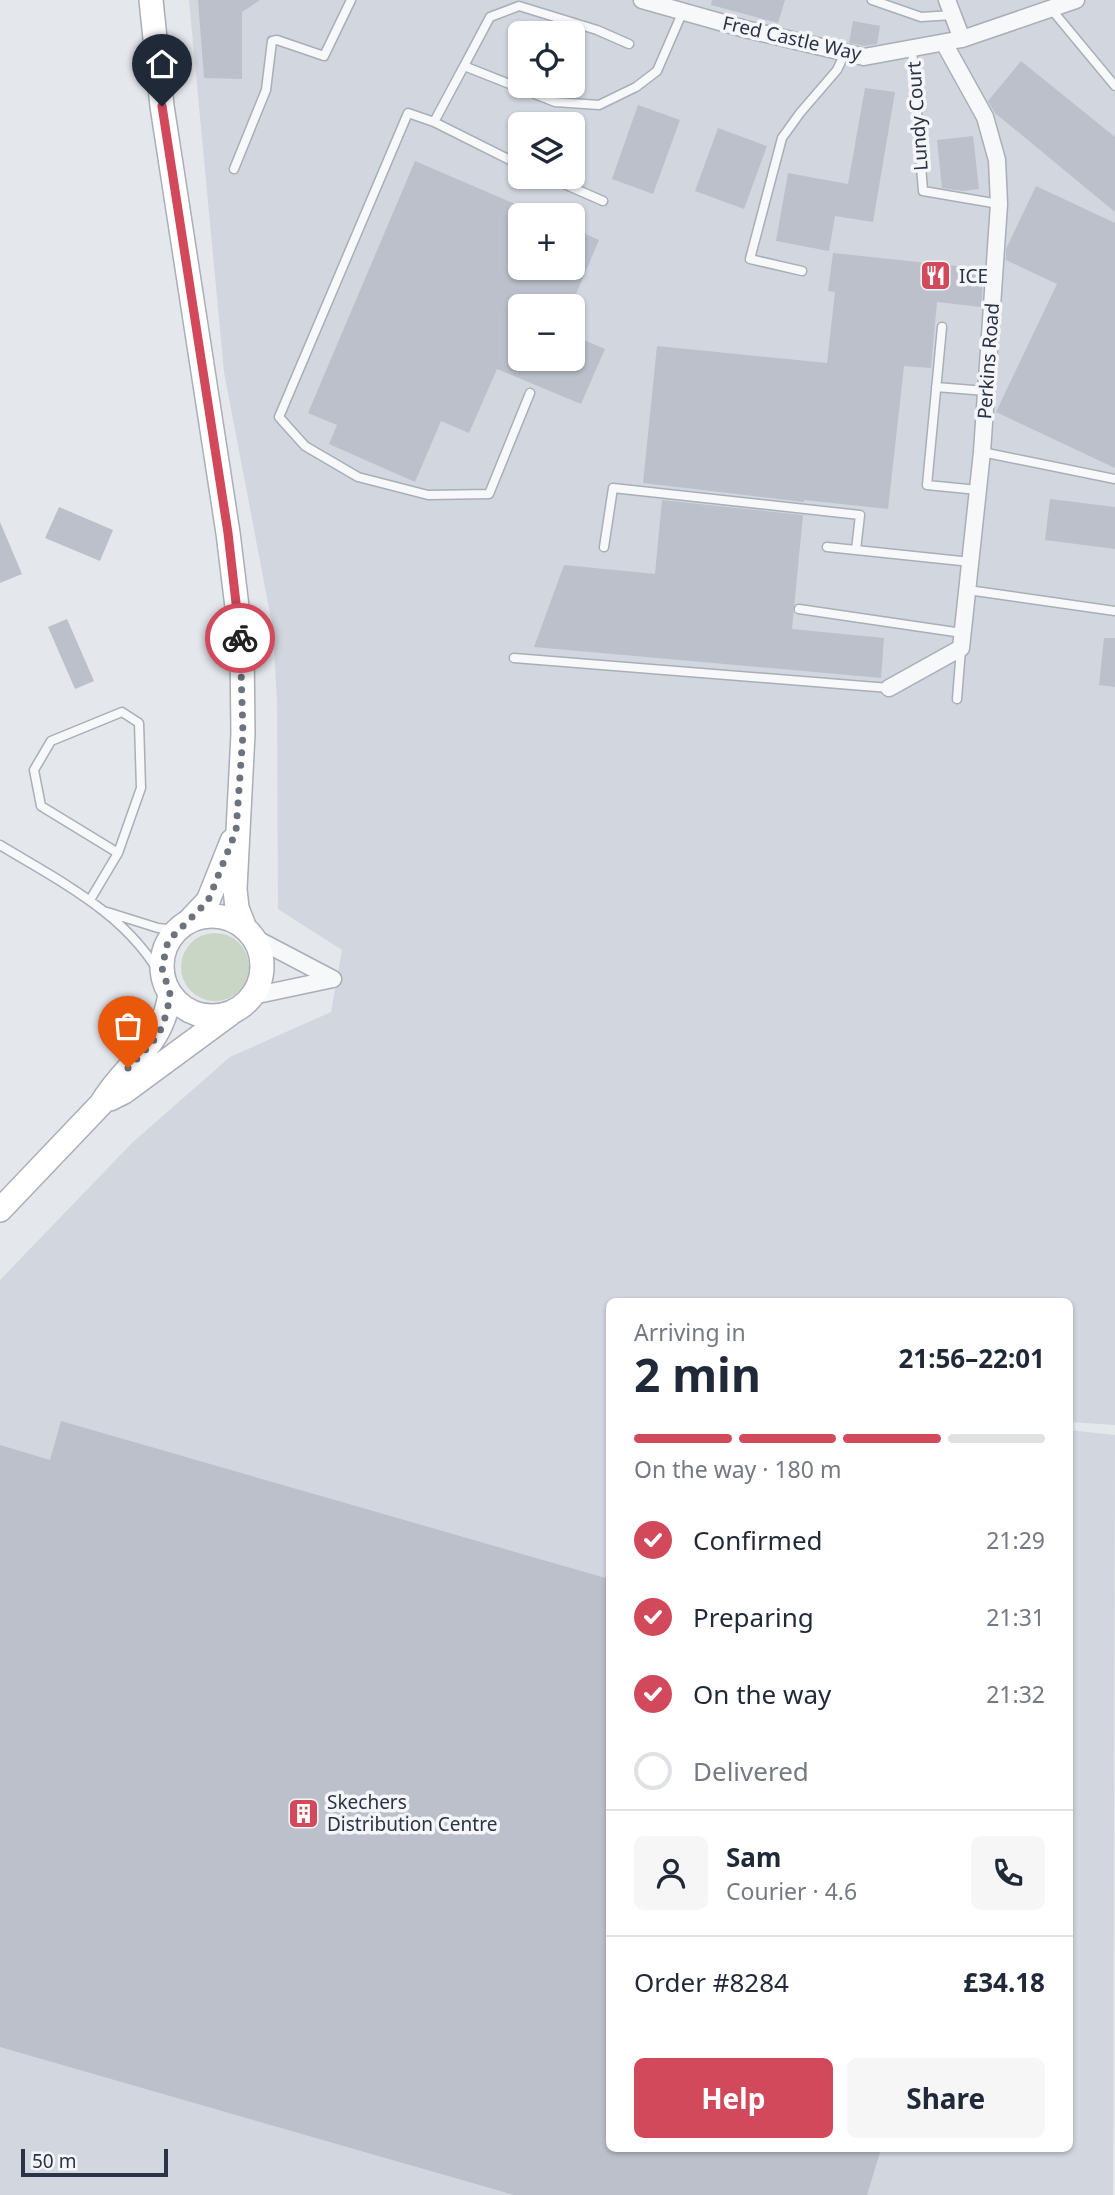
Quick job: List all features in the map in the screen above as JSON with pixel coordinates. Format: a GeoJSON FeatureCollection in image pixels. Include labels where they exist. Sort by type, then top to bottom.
{"type":"FeatureCollection","features":[{"type":"Feature","properties":{"kind":"street"},"geometry":{"type":"LineString","coordinates":[[101,1104],[124,1092],[253,996],[263,968],[261,952],[237,908],[236,831],[243,734],[242,648],[228,533],[159,81],[152,0]]}},
{"type":"Feature","properties":{"kind":"street"},"geometry":{"type":"LineString","coordinates":[[154,28],[159,0]]}},
{"type":"Feature","properties":{"kind":"street","name":"Fred Castle Way"},"geometry":{"type":"LineString","coordinates":[[642,0],[864,57],[962,39],[1076,0]]}},
{"type":"Feature","properties":{"kind":"street"},"geometry":{"type":"LineString","coordinates":[[950,8],[962,39]]}},
{"type":"Feature","properties":{"kind":"street","name":"Perkins Road"},"geometry":{"type":"LineString","coordinates":[[944,43],[985,117],[997,160],[999,204],[982,452],[962,640]]}},
{"type":"Feature","properties":{"kind":"street"},"geometry":{"type":"LineString","coordinates":[[889,688],[962,640]]}},
{"type":"Feature","properties":{"kind":"street"},"geometry":{"type":"LineString","coordinates":[[0,1210],[101,1104],[113,1083],[152,1043],[161,1029],[167,988],[163,954],[168,941],[208,901],[236,831]]}},
{"type":"Feature","properties":{"kind":"street"},"geometry":{"type":"LineString","coordinates":[[183,925],[217,916],[231,919],[332,979],[253,996]]}},
{"type":"Feature","properties":{"kind":"street"},"geometry":{"type":"LineString","coordinates":[[167,988],[180,1005],[206,1016],[221,1016],[235,1011]]}},
{"type":"Feature","properties":{"kind":"lane"},"geometry":{"type":"LineString","coordinates":[[234,169],[264,97],[272,41],[277,40],[324,56],[351,0]]}},
{"type":"Feature","properties":{"kind":"lane"},"geometry":{"type":"LineString","coordinates":[[872,0],[921,17],[950,8]]}},
{"type":"Feature","properties":{"kind":"lane"},"geometry":{"type":"LineString","coordinates":[[434,122],[490,17],[520,3],[629,44]]}},
{"type":"Feature","properties":{"kind":"lane"},"geometry":{"type":"LineString","coordinates":[[1052,10],[1115,86]]}},
{"type":"Feature","properties":{"kind":"lane"},"geometry":{"type":"LineString","coordinates":[[464,66],[555,102],[599,105],[636,87],[657,71],[683,11]]}},
{"type":"Feature","properties":{"kind":"lane","name":"Lundy Court"},"geometry":{"type":"LineString","coordinates":[[912,49],[923,191],[999,204]]}},
{"type":"Feature","properties":{"kind":"lane"},"geometry":{"type":"LineString","coordinates":[[802,271],[750,259],[782,138],[837,70],[845,53]]}},
{"type":"Feature","properties":{"kind":"lane"},"geometry":{"type":"LineString","coordinates":[[508,159],[434,122],[408,113],[279,417],[305,446],[358,477],[428,495],[489,494],[530,393]]}},
{"type":"Feature","properties":{"kind":"lane"},"geometry":{"type":"LineString","coordinates":[[576,189],[603,201]]}},
{"type":"Feature","properties":{"kind":"lane"},"geometry":{"type":"LineString","coordinates":[[942,327],[927,485],[978,490]]}},
{"type":"Feature","properties":{"kind":"lane"},"geometry":{"type":"LineString","coordinates":[[936,387],[986,391]]}},
{"type":"Feature","properties":{"kind":"lane"},"geometry":{"type":"LineString","coordinates":[[982,452],[1115,479]]}},
{"type":"Feature","properties":{"kind":"lane"},"geometry":{"type":"LineString","coordinates":[[604,547],[613,488],[860,515],[856,550]]}},
{"type":"Feature","properties":{"kind":"lane"},"geometry":{"type":"LineString","coordinates":[[827,547],[971,562]]}},
{"type":"Feature","properties":{"kind":"lane"},"geometry":{"type":"LineString","coordinates":[[968,590],[1115,611]]}},
{"type":"Feature","properties":{"kind":"lane"},"geometry":{"type":"LineString","coordinates":[[799,609],[962,640]]}},
{"type":"Feature","properties":{"kind":"lane","name":"Perkins Road"},"geometry":{"type":"LineString","coordinates":[[957,699],[962,640]]}},
{"type":"Feature","properties":{"kind":"lane"},"geometry":{"type":"LineString","coordinates":[[514,658],[889,688]]}},
{"type":"Feature","properties":{"kind":"lane"},"geometry":{"type":"LineString","coordinates":[[90,900],[118,853],[141,788],[139,723],[122,712],[51,741],[34,770],[41,806],[118,853]]}},
{"type":"Feature","properties":{"kind":"lane"},"geometry":{"type":"LineString","coordinates":[[0,845],[107,912],[149,958],[167,988]]}},
{"type":"Feature","properties":{"kind":"lane"},"geometry":{"type":"LineString","coordinates":[[107,912],[158,928],[183,925]]}},
{"type":"Feature","properties":{"kind":"shaded area"},"geometry":{"type":"Polygon","coordinates":[[[189,0],[1115,0],[1115,1425],[1073,1422],[1073,1298],[606,1298],[606,2152],[1073,2152],[1073,1430],[1115,1435],[1113,2195],[0,2195],[0,1280],[133,1142],[230,1057],[331,1012],[342,950],[278,909],[277,703],[273,629],[224,372],[189,0]]]}},
{"type":"Feature","properties":{"kind":"green space"},"geometry":{"type":"Polygon","coordinates":[[[215,933],[228,935],[239,943],[247,954],[247,980],[239,991],[228,999],[215,1001],[202,999],[191,991],[183,980],[181,967],[183,954],[191,943],[202,935],[215,933]]]}},
{"type":"Feature","properties":{"kind":"building"},"geometry":{"type":"Polygon","coordinates":[[[198,0],[260,0],[242,12],[242,79],[204,78],[198,0]]]}},
{"type":"Feature","properties":{"kind":"building"},"geometry":{"type":"Polygon","coordinates":[[[712,0],[785,0],[778,23],[711,5],[712,0]]]}},
{"type":"Feature","properties":{"kind":"building"},"geometry":{"type":"Polygon","coordinates":[[[853,21],[880,26],[877,44],[864,46],[849,43],[853,21]]]}},
{"type":"Feature","properties":{"kind":"building"},"geometry":{"type":"Polygon","coordinates":[[[1021,61],[1115,137],[1115,212],[995,113],[988,101],[1021,61]]]}},
{"type":"Feature","properties":{"kind":"building"},"geometry":{"type":"Polygon","coordinates":[[[865,88],[895,92],[873,222],[835,216],[829,251],[776,241],[788,173],[848,184],[865,88]]]}},
{"type":"Feature","properties":{"kind":"building"},"geometry":{"type":"Polygon","coordinates":[[[638,105],[680,120],[653,194],[612,179],[638,105]]]}},
{"type":"Feature","properties":{"kind":"building"},"geometry":{"type":"Polygon","coordinates":[[[718,128],[767,146],[744,209],[695,191],[718,128]]]}},
{"type":"Feature","properties":{"kind":"building"},"geometry":{"type":"Polygon","coordinates":[[[973,136],[979,189],[963,191],[942,188],[937,140],[973,136]]]}},
{"type":"Feature","properties":{"kind":"building"},"geometry":{"type":"Polygon","coordinates":[[[415,161],[513,203],[508,203],[508,280],[582,280],[576,294],[508,294],[506,306],[508,371],[585,371],[585,341],[605,349],[581,404],[497,369],[469,433],[441,421],[415,482],[329,444],[337,425],[308,413],[415,161]]]}},
{"type":"Feature","properties":{"kind":"building"},"geometry":{"type":"Polygon","coordinates":[[[1036,186],[1115,223],[1115,468],[996,412],[1057,284],[1006,260],[1006,249],[1036,186]]]}},
{"type":"Feature","properties":{"kind":"building"},"geometry":{"type":"Polygon","coordinates":[[[585,234],[599,240],[585,273],[585,234]]]}},
{"type":"Feature","properties":{"kind":"building"},"geometry":{"type":"Polygon","coordinates":[[[833,253],[984,269],[981,307],[937,302],[931,368],[904,366],[888,509],[643,483],[657,346],[827,363],[835,292],[828,291],[833,253]]]}},
{"type":"Feature","properties":{"kind":"building"},"geometry":{"type":"Polygon","coordinates":[[[1050,499],[1115,507],[1115,549],[1045,540],[1050,499]]]}},
{"type":"Feature","properties":{"kind":"building"},"geometry":{"type":"Polygon","coordinates":[[[662,500],[803,515],[792,629],[884,638],[881,678],[534,647],[564,565],[655,574],[662,500]]]}},
{"type":"Feature","properties":{"kind":"building"},"geometry":{"type":"Polygon","coordinates":[[[59,507],[113,530],[100,561],[45,538],[59,507]]]}},
{"type":"Feature","properties":{"kind":"building"},"geometry":{"type":"Polygon","coordinates":[[[0,522],[22,574],[0,583],[0,522]]]}},
{"type":"Feature","properties":{"kind":"building"},"geometry":{"type":"Polygon","coordinates":[[[67,619],[94,681],[75,689],[48,627],[67,619]]]}},
{"type":"Feature","properties":{"kind":"building"},"geometry":{"type":"Polygon","coordinates":[[[1104,638],[1115,638],[1115,687],[1099,685],[1104,638]]]}},
{"type":"Feature","properties":{"kind":"building","name":"Skechers Distribution Centre"},"geometry":{"type":"Polygon","coordinates":[[[61,1421],[606,1578],[606,2152],[880,2152],[867,2195],[514,2195],[0,2047],[0,1445],[50,1460],[61,1421]]]}},
{"type":"Feature","properties":{"kind":"way so far"},"geometry":{"type":"LineString","coordinates":[[128,1068],[152,1043],[167,1012],[170,994],[164,982],[162,968],[168,941],[208,901],[236,831],[243,734],[240,638]]}},
{"type":"Feature","properties":{"kind":"place","name":"ICE"},"geometry":{"type":"Point","coordinates":[936,276]}},
{"type":"Feature","properties":{"kind":"place","name":"Skechers Distribution Centre"},"geometry":{"type":"Point","coordinates":[304,1813]}},
{"type":"Feature","properties":{"kind":"route"},"geometry":{"type":"LineString","coordinates":[[162,106],[228,533],[240,638]]}}]}
